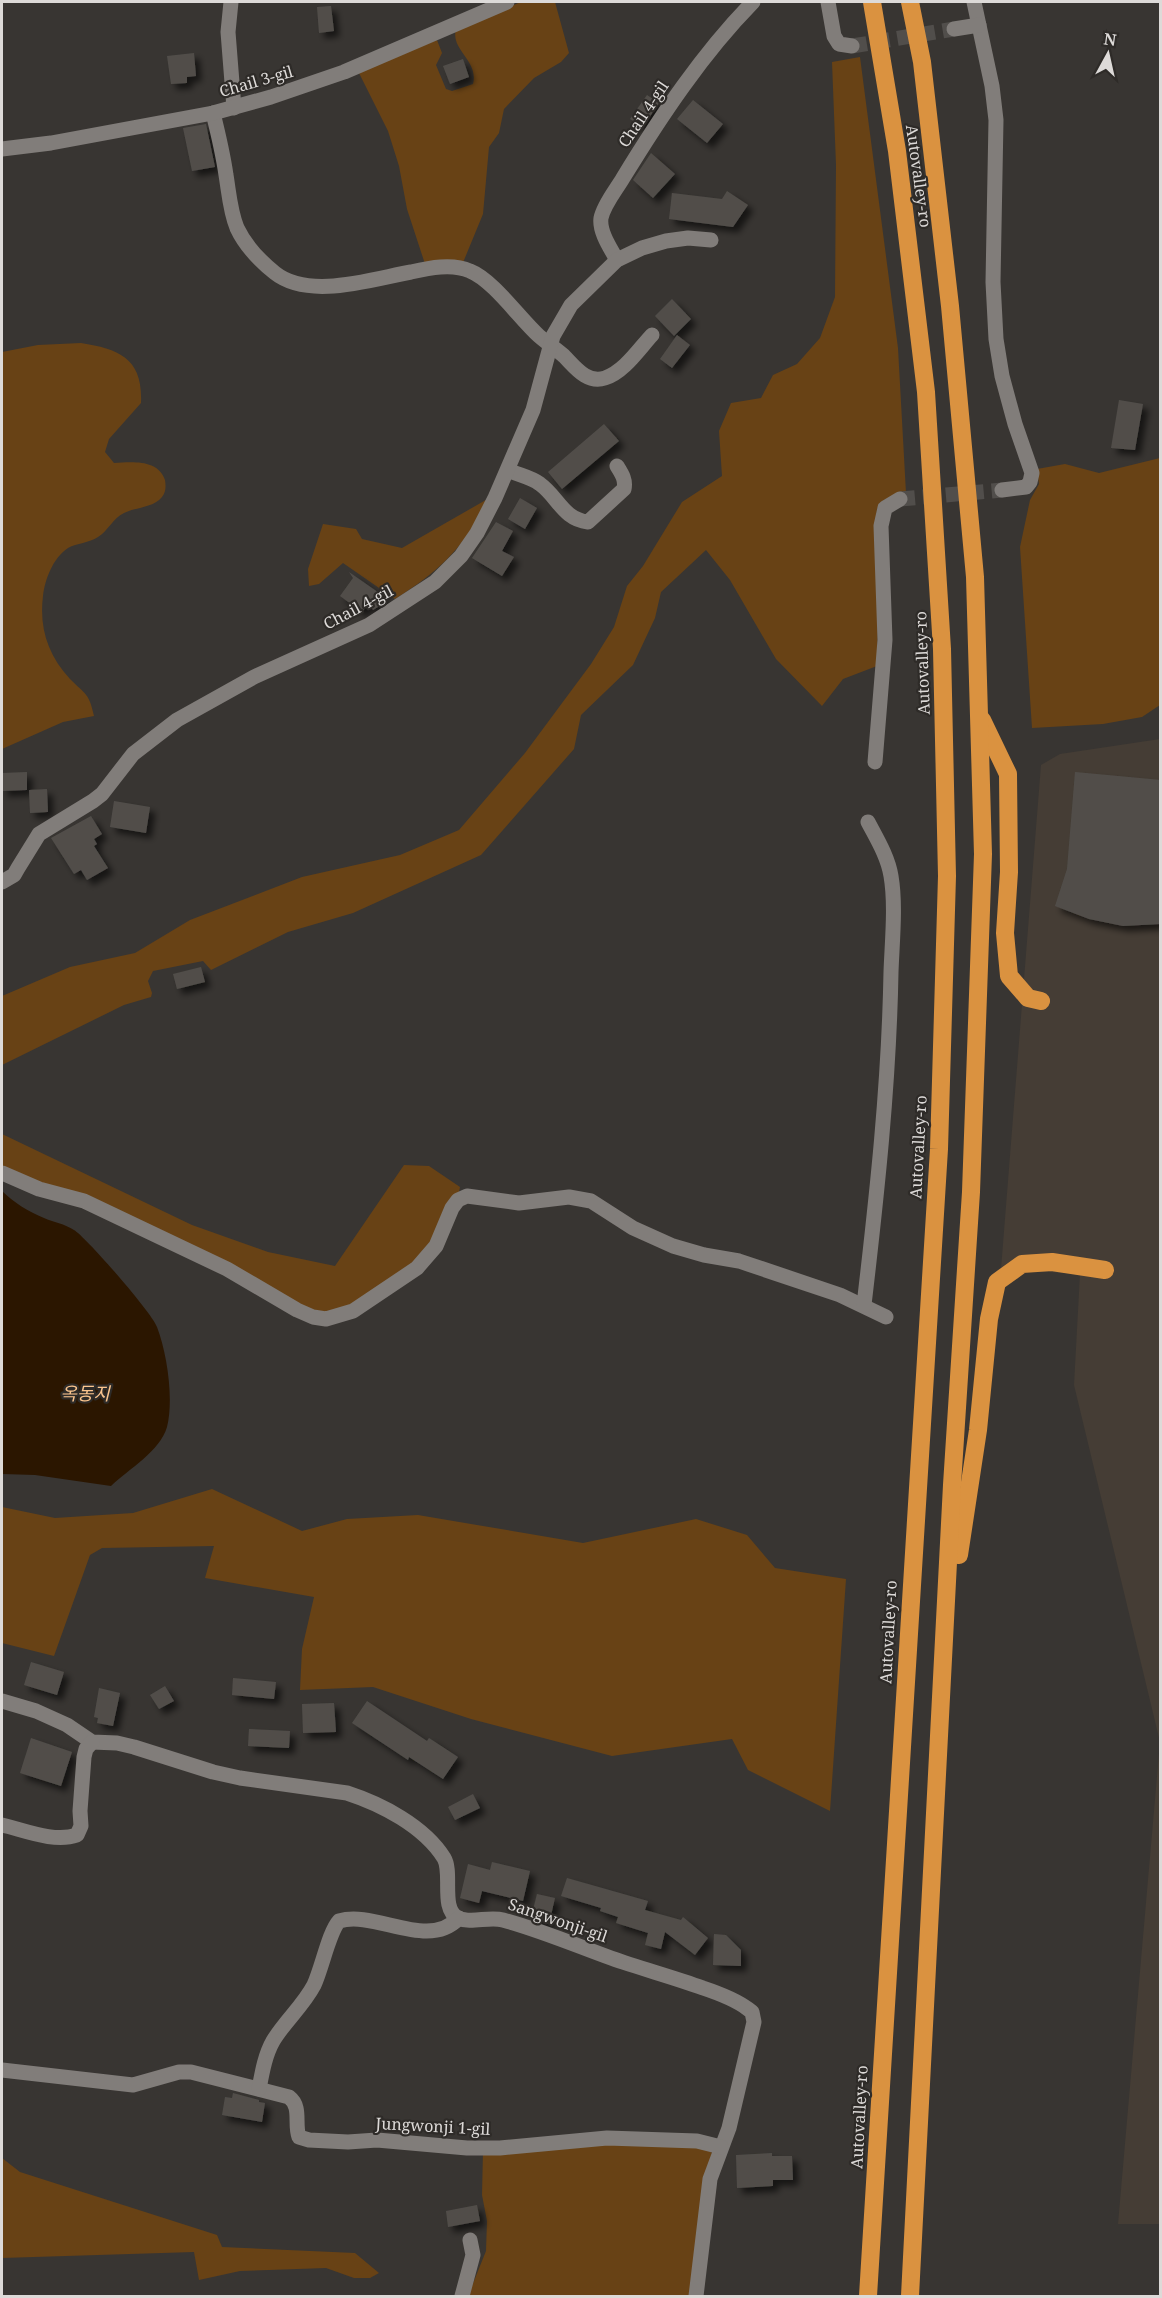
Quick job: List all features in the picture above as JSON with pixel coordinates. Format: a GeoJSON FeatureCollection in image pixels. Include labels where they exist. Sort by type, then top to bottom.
{"type":"FeatureCollection","features":[{"type":"Feature","properties":{"kind":"highway","name":"Autovalley-ro"},"geometry":{"type":"LineString","coordinates":[[868,2296],[939,1149],[947,876],[942,649],[926,392],[897,151],[872,2]]}},
{"type":"Feature","properties":{"kind":"highway","name":"Autovalley-ro"},"geometry":{"type":"LineString","coordinates":[[910,2],[922,62],[951,306],[975,577],[982,854],[972,1157],[910,2296]]}},
{"type":"Feature","properties":{"kind":"highway"},"geometry":{"type":"LineString","coordinates":[[979,710],[987,734],[1008,774],[1009,872],[1005,933],[1009,976],[1028,998],[1041,1001]]}},
{"type":"Feature","properties":{"kind":"highway"},"geometry":{"type":"LineString","coordinates":[[943,1664],[978,1430],[989,1319],[997,1282],[1022,1264],[1052,1262],[1105,1270]]}},
{"type":"Feature","properties":{"kind":"street"},"geometry":{"type":"LineString","coordinates":[[231,2],[228,32],[234,108]]}},
{"type":"Feature","properties":{"kind":"street","name":"Chail 3-gil"},"geometry":{"type":"LineString","coordinates":[[2,149],[51,143],[234,108],[345,72],[507,2]]}},
{"type":"Feature","properties":{"kind":"street","name":"Chail 4-gil"},"geometry":{"type":"LineString","coordinates":[[617,260],[601,227],[603,211],[633,161],[688,80],[753,2]]}},
{"type":"Feature","properties":{"kind":"street"},"geometry":{"type":"LineString","coordinates":[[828,2],[834,36],[840,44],[852,46]]}},
{"type":"Feature","properties":{"kind":"street"},"geometry":{"type":"LineString","coordinates":[[974,2],[992,86],[996,120],[993,282],[996,339],[1002,376],[1015,424],[1032,472],[1030,482],[1026,487],[1002,490]]}},
{"type":"Feature","properties":{"kind":"street"},"geometry":{"type":"LineString","coordinates":[[954,29],[979,25]]}},
{"type":"Feature","properties":{"kind":"street"},"geometry":{"type":"LineString","coordinates":[[213,113],[232,213],[237,228],[255,254],[275,273],[296,285],[310,287],[357,282],[428,268],[443,267],[469,271],[489,285],[583,374],[602,379],[619,370],[652,335]]}},
{"type":"Feature","properties":{"kind":"street","name":"Chail 4-gil"},"geometry":{"type":"LineString","coordinates":[[2,882],[14,875],[39,834],[102,794],[134,754],[162,731],[210,700],[254,677],[369,625],[435,582],[461,556],[477,533],[508,470],[533,410],[557,327],[571,305],[617,260],[642,248],[688,238],[711,240]]}},
{"type":"Feature","properties":{"kind":"street"},"geometry":{"type":"LineString","coordinates":[[508,470],[537,481],[567,513],[575,519],[588,522],[624,489],[624,476],[617,466]]}},
{"type":"Feature","properties":{"kind":"street"},"geometry":{"type":"LineString","coordinates":[[875,762],[885,624],[881,526],[885,508],[900,499]]}},
{"type":"Feature","properties":{"kind":"street"},"geometry":{"type":"LineString","coordinates":[[864,1305],[888,1078],[892,910],[891,877],[884,854],[868,822]]}},
{"type":"Feature","properties":{"kind":"street"},"geometry":{"type":"LineString","coordinates":[[2,1173],[39,1189],[84,1201],[104,1210],[227,1269],[313,1317],[327,1319],[353,1311],[417,1268],[436,1246],[452,1208],[458,1200],[467,1196],[519,1203],[569,1197],[591,1201],[633,1228],[674,1246],[704,1255],[739,1261],[840,1295],[886,1317]]}},
{"type":"Feature","properties":{"kind":"street"},"geometry":{"type":"LineString","coordinates":[[2,1701],[57,1720],[92,1742],[117,1743],[134,1747],[222,1774],[347,1793],[382,1807],[409,1823],[445,1860],[448,1869],[449,1905],[452,1913],[459,1918],[453,1924],[431,1932],[353,1919],[339,1921],[333,1927],[322,1968],[312,1989],[267,2053],[259,2089]]}},
{"type":"Feature","properties":{"kind":"street"},"geometry":{"type":"LineString","coordinates":[[2,1825],[55,1837],[68,1838],[77,1835],[81,1831],[80,1793],[84,1757],[86,1749],[92,1742]]}},
{"type":"Feature","properties":{"kind":"street","name":"Sangwonji-gil"},"geometry":{"type":"LineString","coordinates":[[459,1918],[502,1919],[716,1993],[752,2012],[753,2022],[729,2128],[710,2179],[705,2205],[696,2296]]}},
{"type":"Feature","properties":{"kind":"street","name":"Jungwonji 1-gil"},"geometry":{"type":"LineString","coordinates":[[2,2070],[133,2085],[179,2072],[191,2072],[289,2097],[294,2101],[299,2137],[309,2140],[348,2142],[377,2140],[458,2148],[500,2148],[607,2138],[697,2141],[721,2147]]}},
{"type":"Feature","properties":{"kind":"street"},"geometry":{"type":"LineString","coordinates":[[462,2296],[473,2255],[470,2240]]}},
{"type":"Feature","properties":{"kind":"shaded area"},"geometry":{"type":"Polygon","coordinates":[[[521,2],[555,2],[569,53],[561,62],[534,78],[504,109],[499,133],[489,147],[483,214],[462,265],[425,264],[407,209],[399,166],[388,131],[358,71],[437,40],[442,53],[436,65],[446,89],[452,91],[473,84],[472,68],[457,43],[456,29],[521,2]]]}},
{"type":"Feature","properties":{"kind":"shaded area"},"geometry":{"type":"Polygon","coordinates":[[[860,57],[898,348],[906,493],[884,500],[877,509],[875,536],[877,666],[843,679],[822,706],[776,659],[730,580],[706,550],[661,592],[655,618],[633,665],[581,715],[574,749],[481,855],[353,913],[288,932],[211,970],[203,961],[153,971],[148,981],[151,997],[124,1005],[2,1065],[2,996],[70,967],[135,953],[190,920],[302,877],[400,855],[459,830],[525,753],[591,664],[614,627],[627,586],[643,566],[682,502],[722,476],[719,431],[731,403],[761,398],[773,375],[797,364],[820,338],[835,297],[836,165],[832,62],[860,57]]]}},
{"type":"Feature","properties":{"kind":"shaded area"},"geometry":{"type":"Polygon","coordinates":[[[81,343],[107,349],[126,359],[133,366],[141,388],[141,403],[109,439],[105,452],[114,463],[144,463],[157,468],[162,473],[166,487],[158,501],[120,515],[98,537],[63,552],[54,563],[46,583],[42,619],[47,640],[62,670],[88,698],[94,716],[63,722],[2,749],[2,352],[38,345],[81,343]]]}},
{"type":"Feature","properties":{"kind":"shaded area"},"geometry":{"type":"Polygon","coordinates":[[[1160,458],[1160,705],[1142,717],[1103,724],[1032,728],[1020,547],[1030,500],[1039,484],[1037,469],[1065,464],[1099,473],[1160,458]]]}},
{"type":"Feature","properties":{"kind":"shaded area"},"geometry":{"type":"Polygon","coordinates":[[[491,497],[451,555],[412,588],[395,599],[343,563],[319,584],[309,586],[308,569],[323,524],[356,529],[362,539],[402,548],[491,497]]]}},
{"type":"Feature","properties":{"kind":"shaded area"},"geometry":{"type":"Polygon","coordinates":[[[1160,739],[1160,1742],[1074,1385],[1080,1274],[1001,1269],[1041,765],[1060,754],[1160,739]]]}},
{"type":"Feature","properties":{"kind":"shaded area"},"geometry":{"type":"Polygon","coordinates":[[[2,1134],[192,1225],[268,1252],[335,1266],[404,1165],[429,1166],[460,1187],[458,1197],[436,1239],[413,1266],[338,1312],[314,1312],[2,1168],[2,1134]]]}},
{"type":"Feature","properties":{"kind":"shaded area"},"geometry":{"type":"Polygon","coordinates":[[[212,1489],[302,1531],[347,1519],[418,1515],[583,1543],[696,1519],[747,1535],[775,1568],[846,1579],[830,1811],[748,1770],[732,1739],[612,1756],[471,1719],[373,1687],[300,1690],[302,1649],[314,1597],[205,1578],[214,1546],[102,1548],[90,1555],[54,1656],[2,1643],[2,1507],[55,1518],[133,1513],[212,1489]]]}},
{"type":"Feature","properties":{"kind":"shaded area"},"geometry":{"type":"Polygon","coordinates":[[[1160,1742],[1160,2224],[1118,2224],[1160,1742]]]}},
{"type":"Feature","properties":{"kind":"shaded area"},"geometry":{"type":"Polygon","coordinates":[[[607,2142],[709,2147],[712,2153],[691,2295],[468,2296],[486,2251],[487,2221],[482,2195],[483,2151],[607,2142]]]}},
{"type":"Feature","properties":{"kind":"shaded area"},"geometry":{"type":"Polygon","coordinates":[[[2,2158],[20,2172],[217,2235],[222,2247],[355,2253],[379,2273],[370,2278],[354,2278],[326,2268],[240,2271],[199,2280],[194,2252],[2,2258],[2,2158]]]}},
{"type":"Feature","properties":{"kind":"water","name":"옥동지"},"geometry":{"type":"Polygon","coordinates":[[[2,1191],[27,1210],[70,1228],[81,1236],[132,1292],[157,1327],[164,1350],[170,1390],[167,1427],[151,1452],[111,1486],[35,1475],[2,1474],[2,1191]]]}},
{"type":"Feature","properties":{"kind":"building"},"geometry":{"type":"Polygon","coordinates":[[[331,6],[334,31],[319,33],[317,7],[331,6]]]}},
{"type":"Feature","properties":{"kind":"building"},"geometry":{"type":"Polygon","coordinates":[[[194,53],[196,76],[187,77],[187,83],[171,84],[167,56],[194,53]]]}},
{"type":"Feature","properties":{"kind":"building"},"geometry":{"type":"Polygon","coordinates":[[[463,59],[469,77],[450,84],[443,66],[463,59]]]}},
{"type":"Feature","properties":{"kind":"building"},"geometry":{"type":"Polygon","coordinates":[[[647,95],[659,103],[643,127],[630,119],[647,95]]]}},
{"type":"Feature","properties":{"kind":"building"},"geometry":{"type":"Polygon","coordinates":[[[693,100],[723,124],[707,143],[677,119],[693,100]]]}},
{"type":"Feature","properties":{"kind":"building"},"geometry":{"type":"Polygon","coordinates":[[[206,124],[215,167],[192,171],[183,128],[206,124]]]}},
{"type":"Feature","properties":{"kind":"building"},"geometry":{"type":"Polygon","coordinates":[[[651,153],[675,174],[653,198],[633,180],[651,153]]]}},
{"type":"Feature","properties":{"kind":"building"},"geometry":{"type":"Polygon","coordinates":[[[727,191],[748,205],[733,227],[669,219],[672,193],[722,199],[727,191]]]}},
{"type":"Feature","properties":{"kind":"building"},"geometry":{"type":"Polygon","coordinates":[[[672,299],[691,319],[674,336],[655,316],[672,299]]]}},
{"type":"Feature","properties":{"kind":"building"},"geometry":{"type":"Polygon","coordinates":[[[677,335],[690,345],[672,368],[660,359],[677,335]]]}},
{"type":"Feature","properties":{"kind":"building"},"geometry":{"type":"Polygon","coordinates":[[[1119,400],[1143,404],[1135,450],[1111,448],[1119,400]]]}},
{"type":"Feature","properties":{"kind":"building"},"geometry":{"type":"Polygon","coordinates":[[[604,424],[619,441],[562,489],[548,472],[604,424]]]}},
{"type":"Feature","properties":{"kind":"building"},"geometry":{"type":"Polygon","coordinates":[[[520,498],[537,508],[525,529],[508,519],[520,498]]]}},
{"type":"Feature","properties":{"kind":"building"},"geometry":{"type":"Polygon","coordinates":[[[496,522],[513,531],[502,551],[514,557],[502,576],[472,558],[496,522]]]}},
{"type":"Feature","properties":{"kind":"building"},"geometry":{"type":"Polygon","coordinates":[[[349,572],[382,595],[386,602],[373,610],[369,603],[362,612],[340,596],[353,578],[349,572]]]}},
{"type":"Feature","properties":{"kind":"building"},"geometry":{"type":"Polygon","coordinates":[[[27,772],[27,790],[2,791],[2,773],[27,772]]]}},
{"type":"Feature","properties":{"kind":"building"},"geometry":{"type":"Polygon","coordinates":[[[1075,772],[1161,780],[1161,924],[1123,926],[1089,919],[1055,906],[1067,869],[1075,772]]]}},
{"type":"Feature","properties":{"kind":"building"},"geometry":{"type":"Polygon","coordinates":[[[47,789],[48,812],[30,813],[29,790],[47,789]]]}},
{"type":"Feature","properties":{"kind":"building"},"geometry":{"type":"Polygon","coordinates":[[[114,801],[150,807],[146,833],[110,827],[114,801]]]}},
{"type":"Feature","properties":{"kind":"building"},"geometry":{"type":"Polygon","coordinates":[[[91,816],[102,834],[94,839],[97,844],[94,846],[108,868],[87,880],[81,870],[74,874],[51,838],[91,816]]]}},
{"type":"Feature","properties":{"kind":"building"},"geometry":{"type":"Polygon","coordinates":[[[201,967],[205,982],[177,989],[173,974],[201,967]]]}},
{"type":"Feature","properties":{"kind":"building"},"geometry":{"type":"Polygon","coordinates":[[[31,1662],[64,1672],[57,1695],[24,1685],[31,1662]]]}},
{"type":"Feature","properties":{"kind":"building"},"geometry":{"type":"Polygon","coordinates":[[[233,1678],[276,1682],[274,1699],[232,1695],[233,1678]]]}},
{"type":"Feature","properties":{"kind":"building"},"geometry":{"type":"Polygon","coordinates":[[[165,1686],[174,1701],[159,1709],[150,1695],[165,1686]]]}},
{"type":"Feature","properties":{"kind":"building"},"geometry":{"type":"Polygon","coordinates":[[[99,1688],[120,1693],[113,1726],[97,1723],[98,1718],[94,1717],[99,1688]]]}},
{"type":"Feature","properties":{"kind":"building"},"geometry":{"type":"Polygon","coordinates":[[[367,1701],[427,1741],[429,1738],[458,1757],[443,1779],[409,1757],[408,1760],[352,1723],[367,1701]]]}},
{"type":"Feature","properties":{"kind":"building"},"geometry":{"type":"Polygon","coordinates":[[[334,1703],[336,1732],[303,1733],[302,1704],[334,1703]]]}},
{"type":"Feature","properties":{"kind":"building"},"geometry":{"type":"Polygon","coordinates":[[[249,1729],[290,1731],[289,1748],[248,1746],[249,1729]]]}},
{"type":"Feature","properties":{"kind":"building"},"geometry":{"type":"Polygon","coordinates":[[[31,1738],[72,1752],[61,1786],[20,1773],[31,1738]]]}},
{"type":"Feature","properties":{"kind":"building"},"geometry":{"type":"Polygon","coordinates":[[[473,1794],[480,1808],[455,1820],[448,1807],[473,1794]]]}},
{"type":"Feature","properties":{"kind":"building"},"geometry":{"type":"Polygon","coordinates":[[[492,1862],[530,1871],[523,1901],[482,1891],[479,1903],[460,1898],[468,1864],[490,1870],[492,1862]]]}},
{"type":"Feature","properties":{"kind":"building"},"geometry":{"type":"Polygon","coordinates":[[[567,1878],[648,1901],[645,1910],[681,1920],[683,1917],[708,1938],[695,1955],[665,1932],[661,1949],[645,1945],[648,1933],[616,1923],[618,1917],[600,1911],[601,1908],[561,1896],[567,1878]]]}},
{"type":"Feature","properties":{"kind":"building"},"geometry":{"type":"Polygon","coordinates":[[[537,1894],[555,1898],[549,1924],[531,1918],[537,1894]]]}},
{"type":"Feature","properties":{"kind":"building"},"geometry":{"type":"Polygon","coordinates":[[[714,1934],[726,1935],[741,1950],[741,1966],[713,1965],[714,1934]]]}},
{"type":"Feature","properties":{"kind":"building"},"geometry":{"type":"Polygon","coordinates":[[[233,2093],[265,2103],[262,2122],[222,2115],[225,2097],[232,2098],[233,2093]]]}},
{"type":"Feature","properties":{"kind":"building"},"geometry":{"type":"Polygon","coordinates":[[[772,2153],[772,2156],[792,2156],[793,2180],[773,2180],[773,2186],[737,2188],[736,2155],[772,2153]]]}},
{"type":"Feature","properties":{"kind":"building"},"geometry":{"type":"Polygon","coordinates":[[[477,2205],[480,2221],[448,2227],[446,2211],[477,2205]]]}},
{"type":"Feature","properties":{"kind":"tunnel"},"geometry":{"type":"LineString","coordinates":[[852,46],[954,29]]}},
{"type":"Feature","properties":{"kind":"tunnel"},"geometry":{"type":"LineString","coordinates":[[900,499],[1002,490]]}}]}
